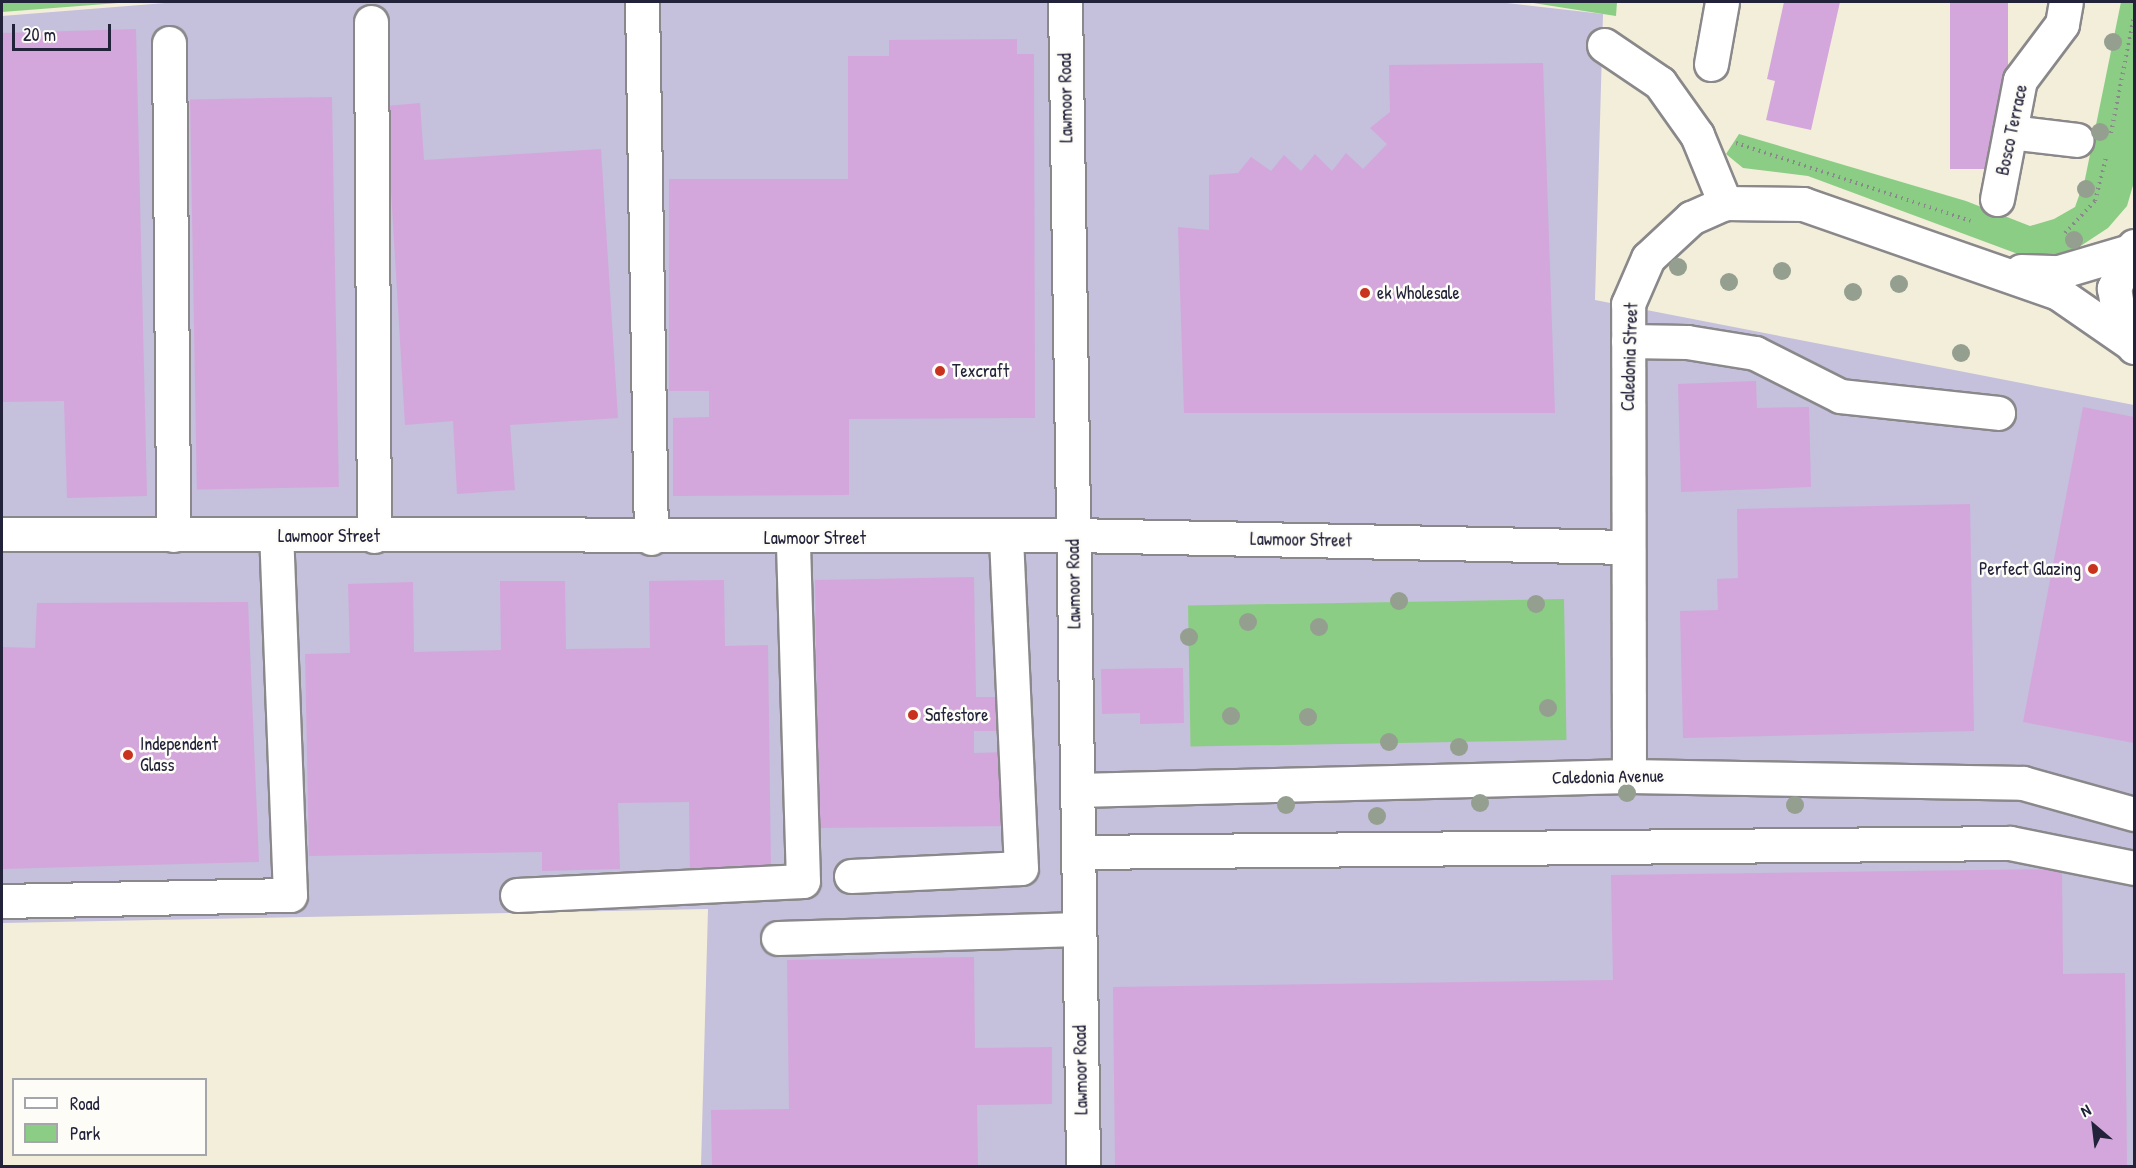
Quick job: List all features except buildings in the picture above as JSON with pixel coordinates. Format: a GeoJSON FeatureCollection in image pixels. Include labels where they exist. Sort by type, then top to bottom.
{"type":"FeatureCollection","features":[{"type":"Feature","properties":{"kind":"street"},"geometry":{"type":"LineString","coordinates":[[642,2],[651,538]]}},
{"type":"Feature","properties":{"kind":"street","name":"Lawmoor Road"},"geometry":{"type":"LineString","coordinates":[[1065,2],[1083,1167]]}},
{"type":"Feature","properties":{"kind":"street"},"geometry":{"type":"LineString","coordinates":[[1711,64],[1722,2]]}},
{"type":"Feature","properties":{"kind":"street","name":"Bosco Terrace"},"geometry":{"type":"LineString","coordinates":[[1989,212],[2010,132],[2020,80],[2062,24],[2066,2]]}},
{"type":"Feature","properties":{"kind":"street"},"geometry":{"type":"LineString","coordinates":[[371,22],[374,536]]}},
{"type":"Feature","properties":{"kind":"street"},"geometry":{"type":"LineString","coordinates":[[169,43],[173,535]]}},
{"type":"Feature","properties":{"kind":"street"},"geometry":{"type":"LineString","coordinates":[[1604,45],[1660,83],[1697,135],[1725,203]]}},
{"type":"Feature","properties":{"kind":"street"},"geometry":{"type":"LineString","coordinates":[[2010,132],[2077,140]]}},
{"type":"Feature","properties":{"kind":"street","name":"Caledonia Street"},"geometry":{"type":"LineString","coordinates":[[1629,776],[1628,304],[1648,258],[1691,218],[1725,203],[1803,204],[2007,271],[2058,293],[2134,346]]}},
{"type":"Feature","properties":{"kind":"street"},"geometry":{"type":"LineString","coordinates":[[2132,248],[2114,288],[2115,308],[2134,346]]}},
{"type":"Feature","properties":{"kind":"street","name":"Caledonia Street"},"geometry":{"type":"LineString","coordinates":[[2007,271],[2059,272],[2132,248]]}},
{"type":"Feature","properties":{"kind":"street"},"geometry":{"type":"LineString","coordinates":[[1628,341],[1687,342],[1755,353],[1840,396],[1998,413]]}},
{"type":"Feature","properties":{"kind":"street","name":"Lawmoor Street"},"geometry":{"type":"LineString","coordinates":[[2,534],[651,538],[1073,535],[1628,547]]}},
{"type":"Feature","properties":{"kind":"street"},"geometry":{"type":"LineString","coordinates":[[2,902],[290,895],[276,536]]}},
{"type":"Feature","properties":{"kind":"street"},"geometry":{"type":"LineString","coordinates":[[851,876],[1021,868],[1006,537]]}},
{"type":"Feature","properties":{"kind":"street"},"geometry":{"type":"LineString","coordinates":[[517,895],[803,881],[793,538]]}},
{"type":"Feature","properties":{"kind":"street","name":"Caledonia Avenue"},"geometry":{"type":"LineString","coordinates":[[1077,790],[1629,776],[2023,783],[2134,814]]}},
{"type":"Feature","properties":{"kind":"street"},"geometry":{"type":"LineString","coordinates":[[1078,852],[2010,843],[2134,868]]}},
{"type":"Feature","properties":{"kind":"street"},"geometry":{"type":"LineString","coordinates":[[778,938],[1079,929]]}},
{"type":"Feature","properties":{"kind":"path"},"geometry":{"type":"LineString","coordinates":[[2109,142],[2134,16]]}},
{"type":"Feature","properties":{"kind":"path"},"geometry":{"type":"LineString","coordinates":[[1697,135],[1771,152],[1989,212]]}},
{"type":"Feature","properties":{"kind":"path"},"geometry":{"type":"LineString","coordinates":[[2056,238],[2076,227],[2095,201],[2107,153]]}},
{"type":"Feature","properties":{"kind":"shaded area"},"geometry":{"type":"Polygon","coordinates":[[[178,2],[1498,2],[1603,14],[1595,300],[2134,405],[2134,1166],[701,1166],[708,909],[2,923],[2,16],[178,2]]]}},
{"type":"Feature","properties":{"kind":"green space"},"geometry":{"type":"Polygon","coordinates":[[[2,2],[131,2],[2,12],[2,2]]]}},
{"type":"Feature","properties":{"kind":"green space"},"geometry":{"type":"Polygon","coordinates":[[[1527,2],[1617,2],[1616,16],[1603,14],[1527,2]]]}},
{"type":"Feature","properties":{"kind":"green space"},"geometry":{"type":"Polygon","coordinates":[[[2121,2],[2134,2],[2134,182],[2127,206],[2108,228],[2076,249],[2050,259],[2026,257],[1808,176],[1743,168],[1726,154],[1739,134],[1966,201],[2030,226],[2054,219],[2075,207],[2085,179],[2121,2]]]}},
{"type":"Feature","properties":{"kind":"green space"},"geometry":{"type":"Polygon","coordinates":[[[1564,599],[1566,740],[1191,747],[1188,606],[1564,599]]]}},
{"type":"Feature","properties":{"kind":"place","name":"ek Wholesale"},"geometry":{"type":"Point","coordinates":[1365,293]}},
{"type":"Feature","properties":{"kind":"place","name":"Texcraft"},"geometry":{"type":"Point","coordinates":[940,371]}},
{"type":"Feature","properties":{"kind":"place","name":"Perfect Glazing"},"geometry":{"type":"Point","coordinates":[2093,569]}},
{"type":"Feature","properties":{"kind":"place","name":"Safestore"},"geometry":{"type":"Point","coordinates":[913,715]}},
{"type":"Feature","properties":{"kind":"place","name":"Independent Glass"},"geometry":{"type":"Point","coordinates":[128,755]}}]}
